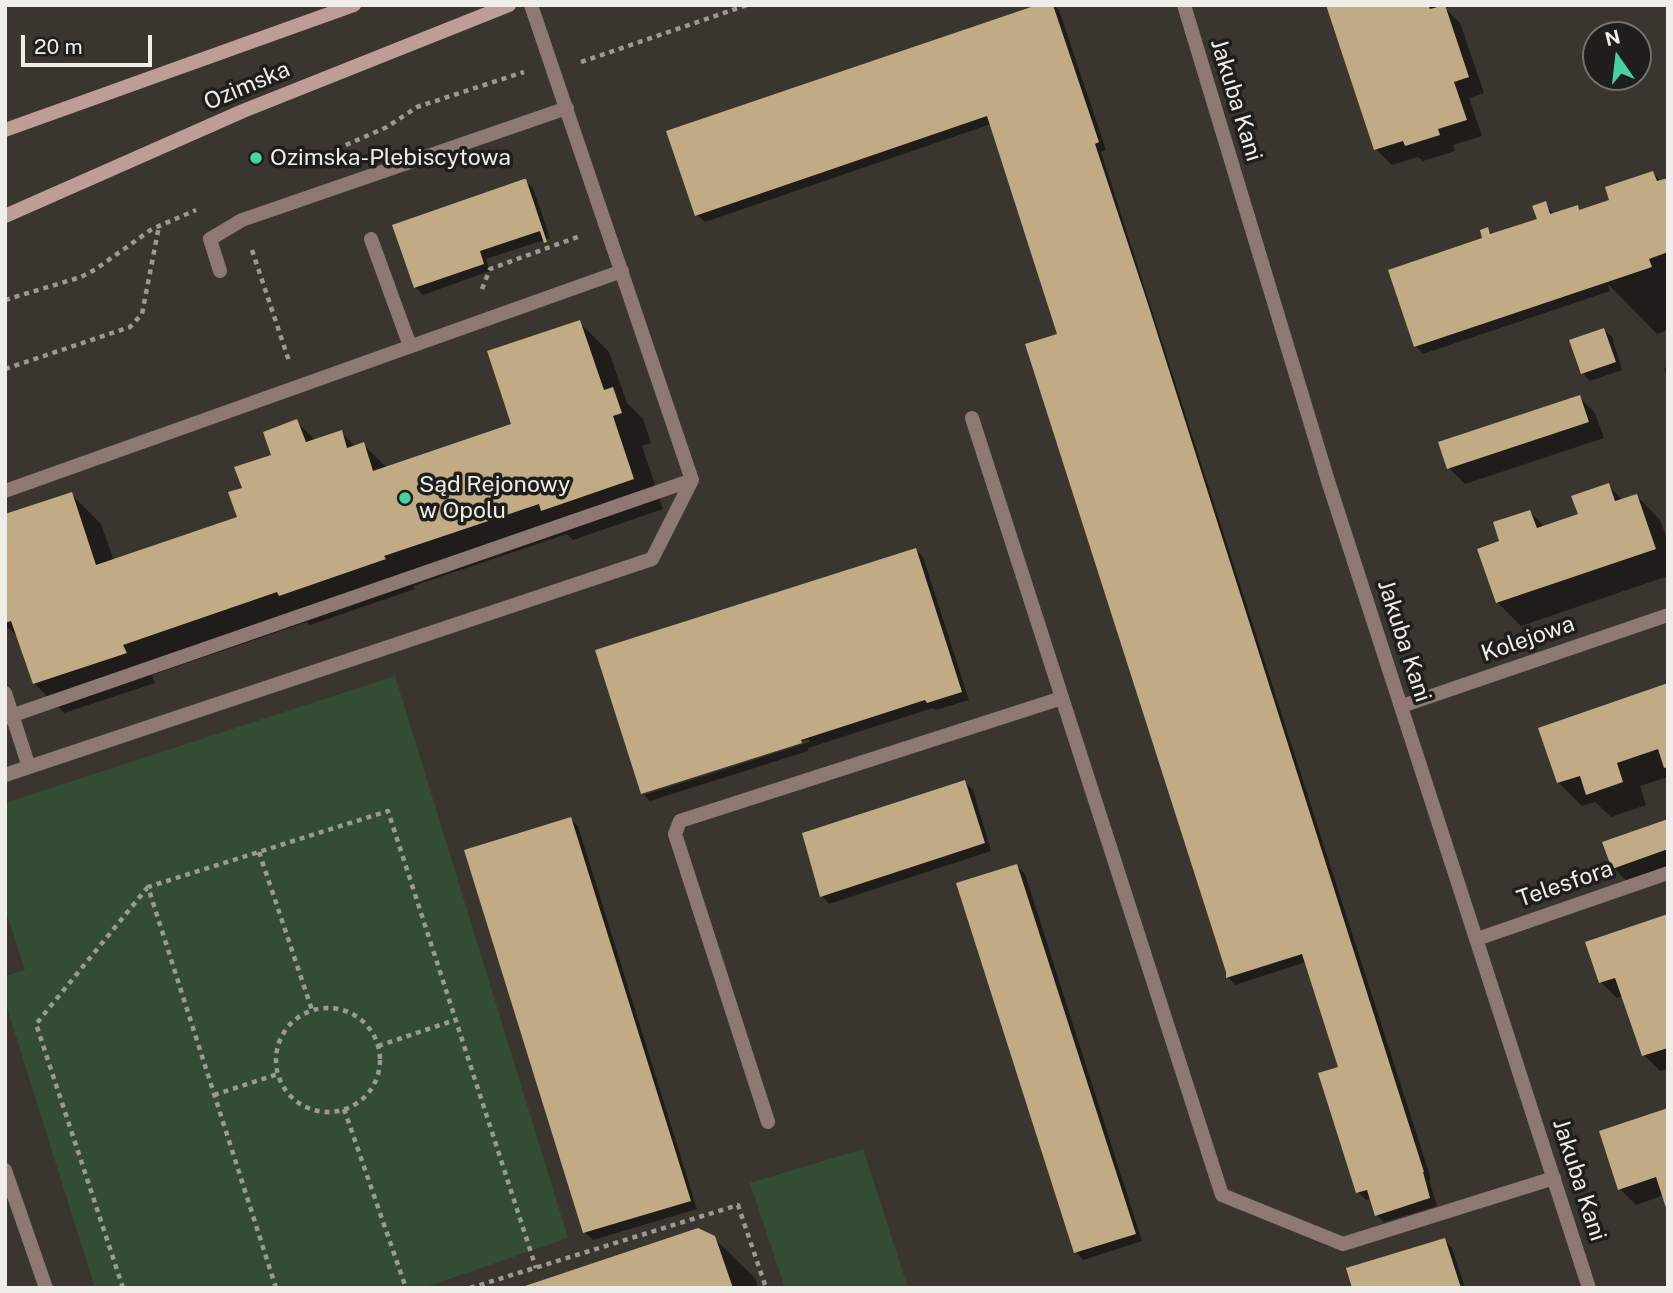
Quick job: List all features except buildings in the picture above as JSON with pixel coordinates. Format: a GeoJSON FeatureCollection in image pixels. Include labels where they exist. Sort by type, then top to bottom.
{"type":"FeatureCollection","features":[{"type":"Feature","properties":{"kind":"main road","name":"Ozimska"},"geometry":{"type":"LineString","coordinates":[[5,130],[354,5]]}},
{"type":"Feature","properties":{"kind":"main road","name":"Ozimska"},"geometry":{"type":"LineString","coordinates":[[5,216],[243,111],[509,5]]}},
{"type":"Feature","properties":{"kind":"street"},"geometry":{"type":"LineString","coordinates":[[5,775],[652,559],[692,480],[531,5]]}},
{"type":"Feature","properties":{"kind":"street","name":"Jakuba Kani"},"geometry":{"type":"LineString","coordinates":[[1184,5],[1328,481],[1589,1288]]}},
{"type":"Feature","properties":{"kind":"street"},"geometry":{"type":"LineString","coordinates":[[220,271],[210,239],[242,220],[567,107]]}},
{"type":"Feature","properties":{"kind":"street"},"geometry":{"type":"LineString","coordinates":[[371,239],[410,346]]}},
{"type":"Feature","properties":{"kind":"street"},"geometry":{"type":"LineString","coordinates":[[5,491],[622,271]]}},
{"type":"Feature","properties":{"kind":"street"},"geometry":{"type":"LineString","coordinates":[[972,418],[1222,1195],[1343,1244],[1554,1178]]}},
{"type":"Feature","properties":{"kind":"street"},"geometry":{"type":"LineString","coordinates":[[9,717],[692,480]]}},
{"type":"Feature","properties":{"kind":"street","name":"Kolejowa"},"geometry":{"type":"LineString","coordinates":[[1402,706],[1668,615]]}},
{"type":"Feature","properties":{"kind":"street"},"geometry":{"type":"LineString","coordinates":[[5,693],[9,717],[29,767]]}},
{"type":"Feature","properties":{"kind":"street"},"geometry":{"type":"LineString","coordinates":[[768,1122],[676,834],[680,821],[1062,698]]}},
{"type":"Feature","properties":{"kind":"street","name":"Telesfora"},"geometry":{"type":"LineString","coordinates":[[1477,939],[1668,873]]}},
{"type":"Feature","properties":{"kind":"street"},"geometry":{"type":"LineString","coordinates":[[5,1170],[46,1288]]}},
{"type":"Feature","properties":{"kind":"path"},"geometry":{"type":"LineString","coordinates":[[242,220],[292,368]]}},
{"type":"Feature","properties":{"kind":"path"},"geometry":{"type":"LineString","coordinates":[[5,369],[130,327],[142,314],[159,226]]}},
{"type":"Feature","properties":{"kind":"path"},"geometry":{"type":"LineString","coordinates":[[123,1288],[36,1024],[148,887],[388,811],[536,1268]]}},
{"type":"Feature","properties":{"kind":"path"},"geometry":{"type":"LineString","coordinates":[[259,852],[312,1010]]}},
{"type":"Feature","properties":{"kind":"path"},"geometry":{"type":"LineString","coordinates":[[148,887],[276,1288]]}},
{"type":"Feature","properties":{"kind":"path"},"geometry":{"type":"LineString","coordinates":[[328,1007],[360,1018],[371,1030],[378,1046],[380,1061],[377,1077],[369,1091],[358,1102],[344,1109],[311,1109],[296,1101],[285,1089],[278,1074],[278,1042],[286,1028],[298,1017],[312,1010],[328,1007]]}},
{"type":"Feature","properties":{"kind":"path"},"geometry":{"type":"LineString","coordinates":[[378,1046],[455,1020]]}},
{"type":"Feature","properties":{"kind":"path"},"geometry":{"type":"LineString","coordinates":[[214,1095],[278,1074]]}},
{"type":"Feature","properties":{"kind":"path"},"geometry":{"type":"LineString","coordinates":[[344,1109],[406,1288]]}},
{"type":"Feature","properties":{"kind":"path"},"geometry":{"type":"LineString","coordinates":[[470,1288],[738,1205],[766,1288]]}},
{"type":"Feature","properties":{"kind":"green space"},"geometry":{"type":"Polygon","coordinates":[[[395,676],[568,1238],[423,1288],[95,1288],[5,1001],[5,976],[25,970],[5,908],[5,803],[395,676]]]}},
{"type":"Feature","properties":{"kind":"green space"},"geometry":{"type":"Polygon","coordinates":[[[863,1149],[908,1288],[785,1288],[750,1183],[863,1149]]]}},
{"type":"Feature","properties":{"kind":"place","name":"Ozimska-Plebiscytowa"},"geometry":{"type":"Point","coordinates":[256,158]}},
{"type":"Feature","properties":{"kind":"place","name":"Sąd Rejonowy w Opolu"},"geometry":{"type":"Point","coordinates":[405,498]}}]}
